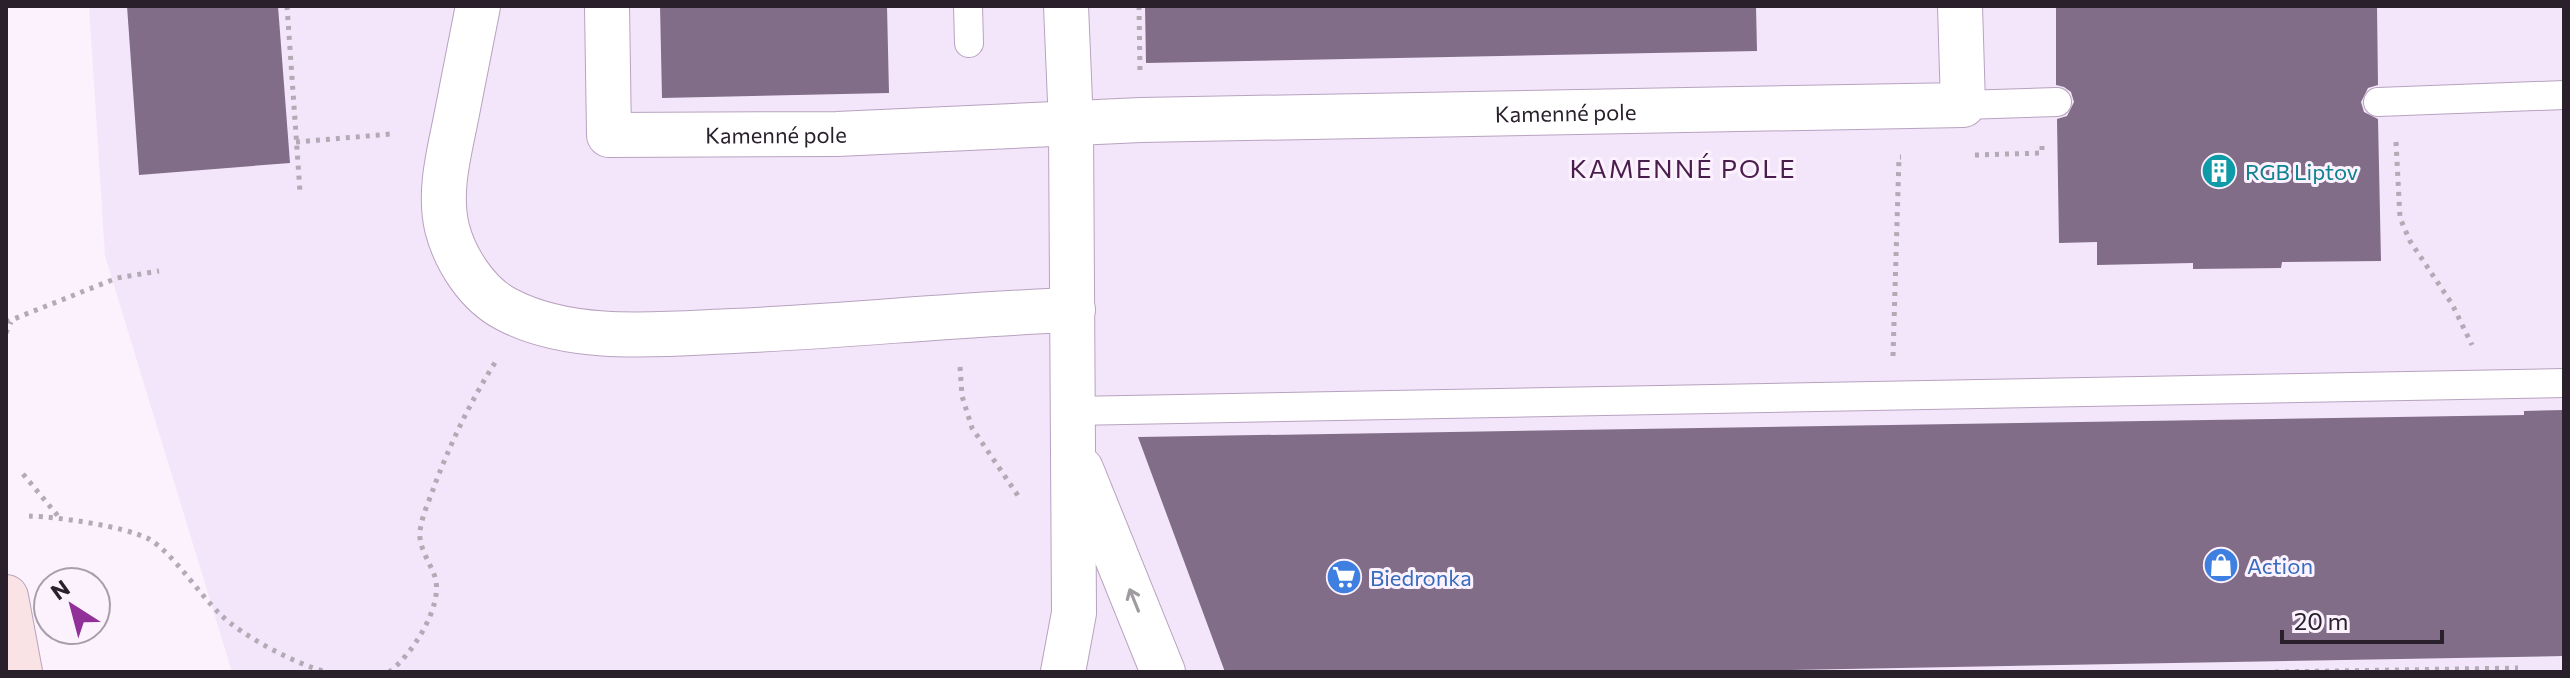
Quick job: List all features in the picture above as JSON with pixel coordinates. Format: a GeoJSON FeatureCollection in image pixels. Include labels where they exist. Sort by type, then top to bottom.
{"type":"FeatureCollection","features":[{"type":"Feature","properties":{"kind":"main road"},"geometry":{"type":"LineString","coordinates":[[8,607],[20,672]]}},
{"type":"Feature","properties":{"kind":"street"},"geometry":{"type":"LineString","coordinates":[[478,6],[446,170],[444,199],[447,227],[456,253],[477,286],[504,309],[549,326],[581,332],[687,333],[1073,310]]}},
{"type":"Feature","properties":{"kind":"street","name":"Kamenné pole"},"geometry":{"type":"LineString","coordinates":[[607,6],[609,135],[837,134],[1141,120],[1963,105]]}},
{"type":"Feature","properties":{"kind":"street"},"geometry":{"type":"LineString","coordinates":[[1063,672],[1074,613],[1071,125],[1066,6]]}},
{"type":"Feature","properties":{"kind":"street"},"geometry":{"type":"LineString","coordinates":[[1960,6],[1963,105]]}},
{"type":"Feature","properties":{"kind":"street"},"geometry":{"type":"LineString","coordinates":[[1072,430],[1163,672]]}},
{"type":"Feature","properties":{"kind":"lane"},"geometry":{"type":"LineString","coordinates":[[968,6],[969,43]]}},
{"type":"Feature","properties":{"kind":"lane"},"geometry":{"type":"LineString","coordinates":[[2386,102],[2564,95]]}},
{"type":"Feature","properties":{"kind":"lane"},"geometry":{"type":"LineString","coordinates":[[1963,105],[2048,102]]}},
{"type":"Feature","properties":{"kind":"lane"},"geometry":{"type":"LineString","coordinates":[[1072,430],[2564,383]]}},
{"type":"Feature","properties":{"kind":"path"},"geometry":{"type":"LineString","coordinates":[[287,6],[300,192]]}},
{"type":"Feature","properties":{"kind":"path"},"geometry":{"type":"LineString","coordinates":[[1139,6],[1141,120]]}},
{"type":"Feature","properties":{"kind":"path"},"geometry":{"type":"LineString","coordinates":[[1963,155],[2042,153],[2048,102]]}},
{"type":"Feature","properties":{"kind":"path"},"geometry":{"type":"LineString","coordinates":[[2386,102],[2400,218],[2410,241],[2452,304],[2491,384]]}},
{"type":"Feature","properties":{"kind":"path"},"geometry":{"type":"LineString","coordinates":[[296,142],[391,134]]}},
{"type":"Feature","properties":{"kind":"path"},"geometry":{"type":"LineString","coordinates":[[1893,366],[1899,157],[1915,156]]}},
{"type":"Feature","properties":{"kind":"path"},"geometry":{"type":"LineString","coordinates":[[6,333],[8,322],[117,278],[159,271]]}},
{"type":"Feature","properties":{"kind":"path"},"geometry":{"type":"LineString","coordinates":[[389,672],[402,663],[420,637],[433,605],[436,581],[419,534],[444,460],[470,404],[525,318]]}},
{"type":"Feature","properties":{"kind":"path"},"geometry":{"type":"LineString","coordinates":[[959,358],[962,396],[972,428],[1019,495],[1024,508]]}},
{"type":"Feature","properties":{"kind":"path"},"geometry":{"type":"LineString","coordinates":[[23,474],[59,517]]}},
{"type":"Feature","properties":{"kind":"path"},"geometry":{"type":"LineString","coordinates":[[29,516],[59,517],[151,540],[221,615],[277,651],[311,668],[327,672]]}},
{"type":"Feature","properties":{"kind":"path"},"geometry":{"type":"LineString","coordinates":[[2275,672],[2518,668]]}},
{"type":"Feature","properties":{"kind":"shaded area","name":"Kamenné pole"},"geometry":{"type":"Polygon","coordinates":[[[89,6],[2564,6],[2564,672],[232,672],[105,256],[89,6]]]}},
{"type":"Feature","properties":{"kind":"building"},"geometry":{"type":"Polygon","coordinates":[[[127,6],[278,6],[290,163],[139,175],[127,6]]]}},
{"type":"Feature","properties":{"kind":"building"},"geometry":{"type":"Polygon","coordinates":[[[660,6],[887,6],[889,93],[662,98],[660,6]]]}},
{"type":"Feature","properties":{"kind":"building"},"geometry":{"type":"Polygon","coordinates":[[[1145,6],[1756,6],[1757,51],[1146,63],[1145,6]]]}},
{"type":"Feature","properties":{"kind":"building","name":"RGB Liptov"},"geometry":{"type":"Polygon","coordinates":[[[2056,6],[2377,6],[2378,85],[2368,88],[2361,102],[2364,112],[2378,119],[2381,261],[2282,262],[2281,268],[2193,269],[2193,263],[2097,265],[2097,242],[2059,243],[2057,119],[2067,116],[2074,102],[2071,92],[2056,85],[2056,6]]]}},
{"type":"Feature","properties":{"kind":"building"},"geometry":{"type":"Polygon","coordinates":[[[2564,410],[2564,656],[1676,672],[1225,672],[1138,437],[2524,415],[2524,411],[2564,410]]]}},
{"type":"Feature","properties":{"kind":"place","name":"RGB Liptov"},"geometry":{"type":"Point","coordinates":[2219,171]}},
{"type":"Feature","properties":{"kind":"place","name":"Action"},"geometry":{"type":"Point","coordinates":[2221,565]}},
{"type":"Feature","properties":{"kind":"place","name":"Biedronka"},"geometry":{"type":"Point","coordinates":[1344,577]}},
{"type":"Feature","properties":{"kind":"district","name":"KAMENNÉ POLE"},"geometry":{"type":"Point","coordinates":[1683,167]}}]}
